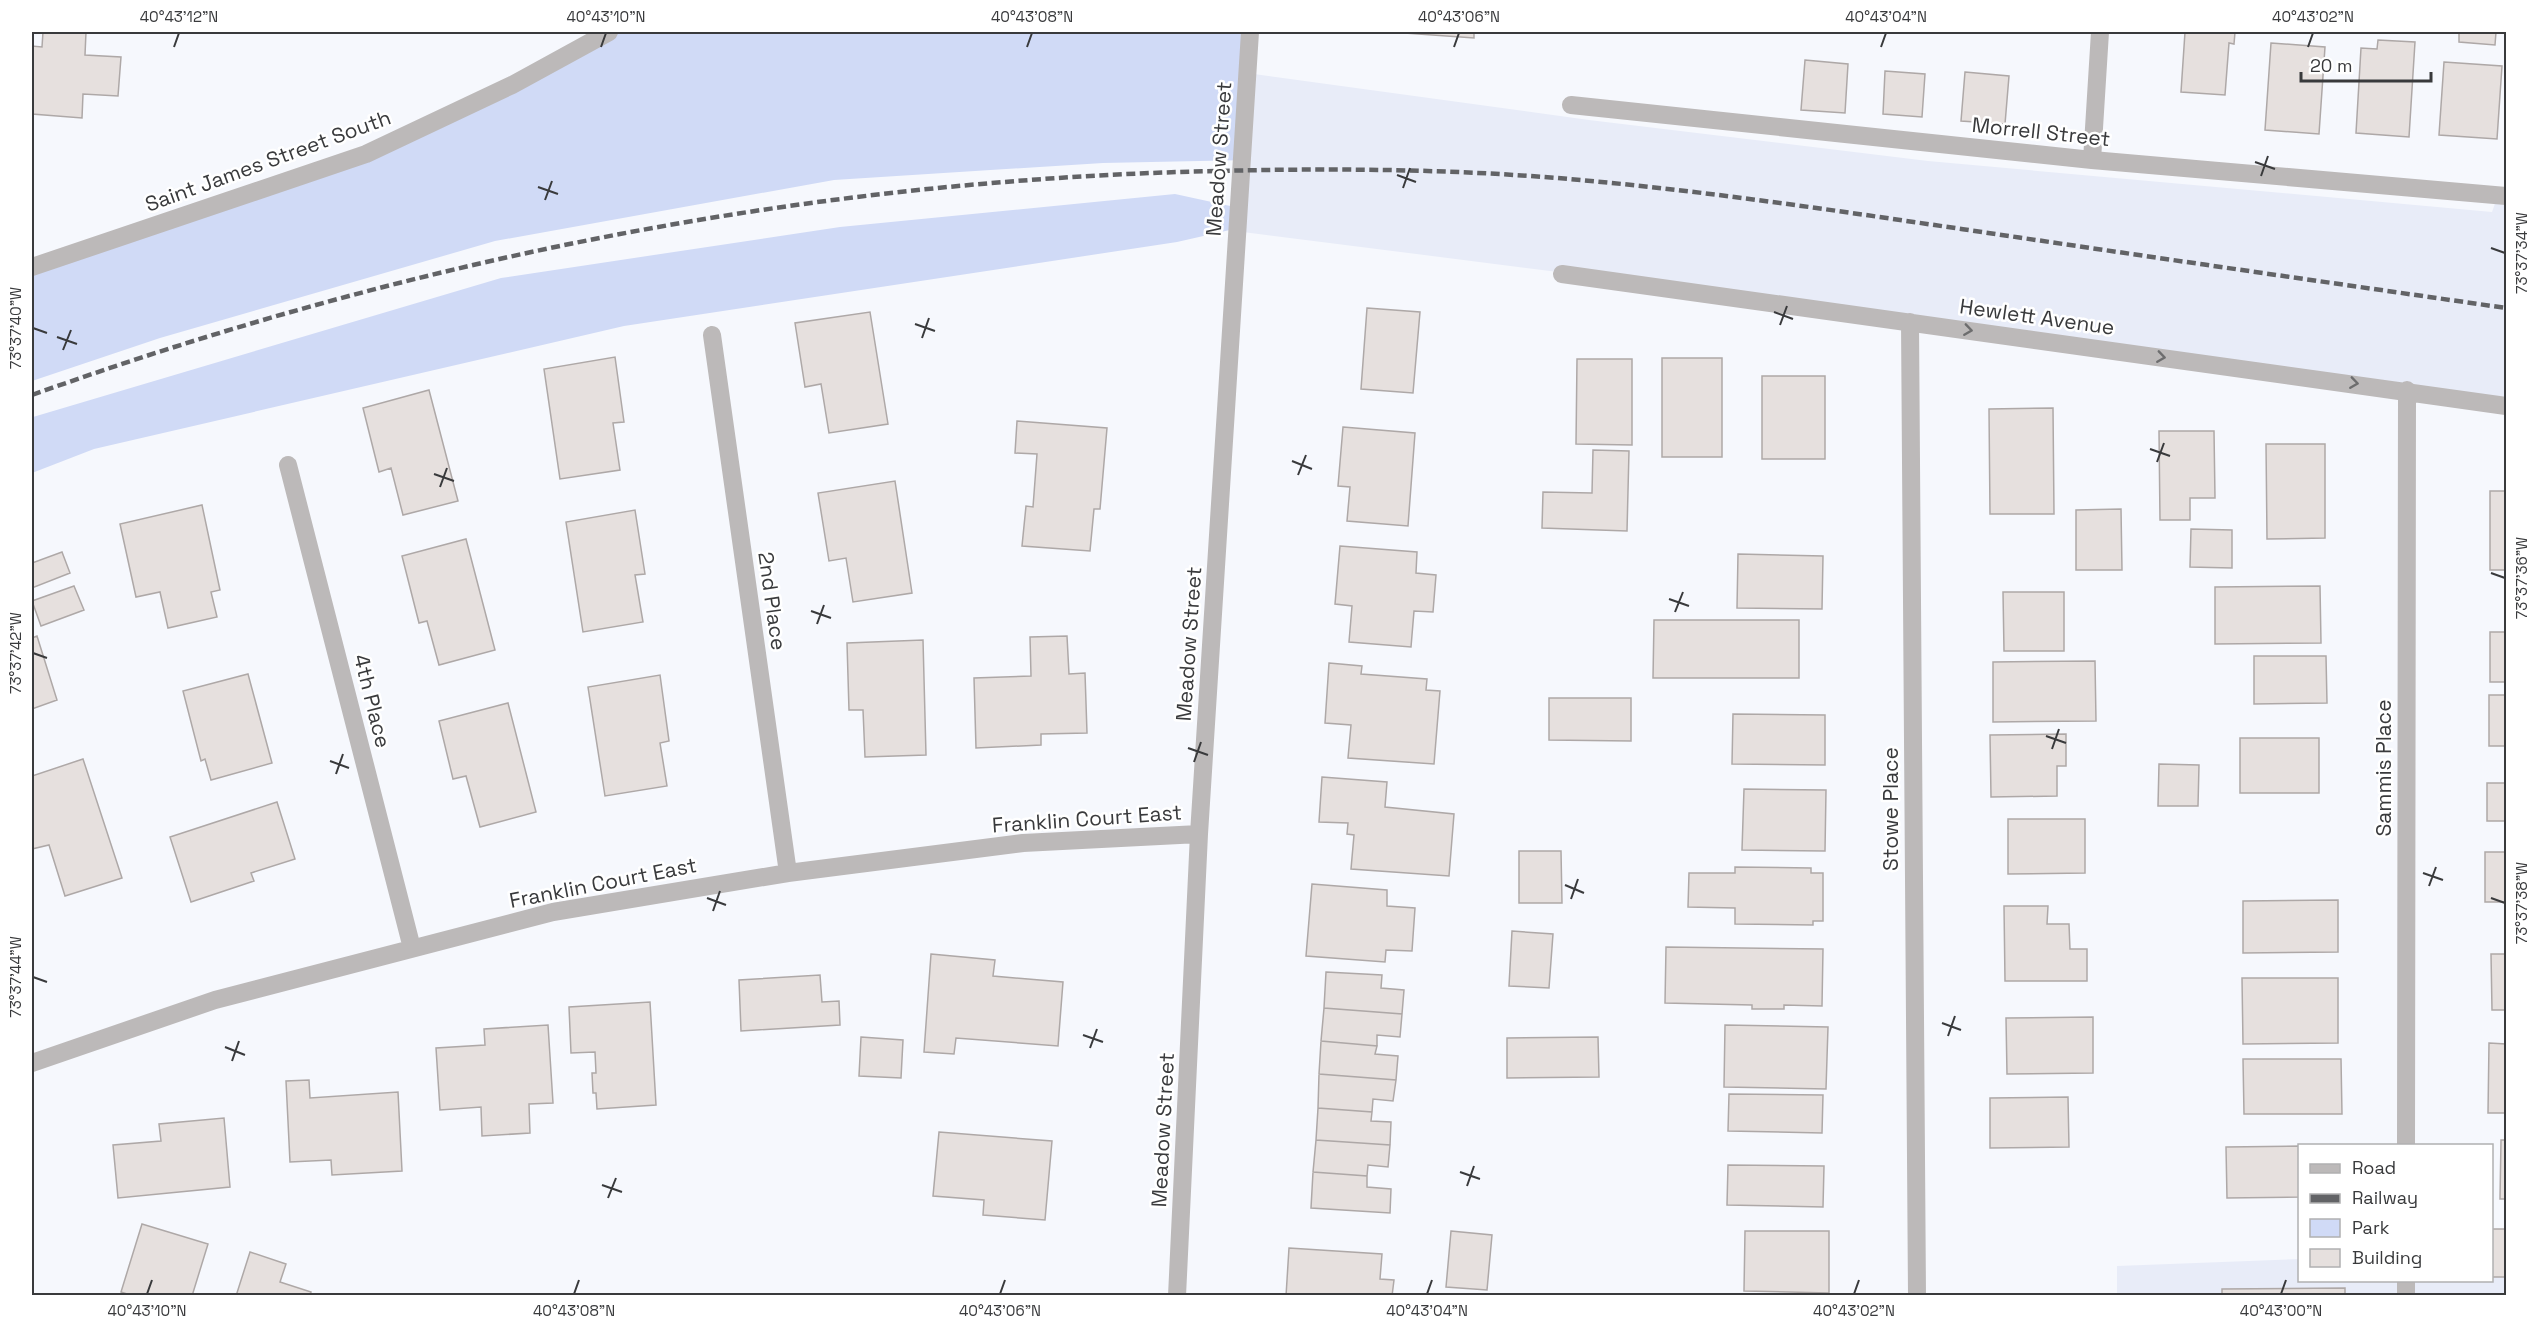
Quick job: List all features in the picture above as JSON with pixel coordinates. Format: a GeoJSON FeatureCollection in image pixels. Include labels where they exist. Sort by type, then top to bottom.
{"type":"FeatureCollection","features":[{"type":"Feature","properties":{"kind":"street","name":"Saint James Street South"},"geometry":{"type":"LineString","coordinates":[[32,267],[366,154],[512,85],[581,39],[609,32]]}},
{"type":"Feature","properties":{"kind":"street","name":"Meadow Street"},"geometry":{"type":"LineString","coordinates":[[1177,1296],[1199,834],[1250,32]]}},
{"type":"Feature","properties":{"kind":"street"},"geometry":{"type":"LineString","coordinates":[[2092,160],[2100,32]]}},
{"type":"Feature","properties":{"kind":"street","name":"Morrell Street"},"geometry":{"type":"LineString","coordinates":[[1571,105],[2092,160],[2506,196]]}},
{"type":"Feature","properties":{"kind":"street","name":"Hewlett Avenue"},"geometry":{"type":"LineString","coordinates":[[1562,273],[2506,405]]}},
{"type":"Feature","properties":{"kind":"street","name":"Stowe Place"},"geometry":{"type":"LineString","coordinates":[[1910,322],[1917,1296]]}},
{"type":"Feature","properties":{"kind":"street","name":"2nd Place"},"geometry":{"type":"LineString","coordinates":[[712,335],[788,873]]}},
{"type":"Feature","properties":{"kind":"street","name":"Sammis Place"},"geometry":{"type":"LineString","coordinates":[[2406,1144],[2407,390]]}},
{"type":"Feature","properties":{"kind":"street","name":"4th Place"},"geometry":{"type":"LineString","coordinates":[[288,465],[412,948]]}},
{"type":"Feature","properties":{"kind":"street","name":"Franklin Court East"},"geometry":{"type":"LineString","coordinates":[[32,1063],[215,1000],[554,912],[788,873],[1023,843],[1199,834]]}},
{"type":"Feature","properties":{"kind":"shaded area"},"geometry":{"type":"Polygon","coordinates":[[[1254,74],[1589,120],[1928,161],[2492,212],[2498,195],[2506,196],[2506,406],[1582,275],[1243,232],[1254,74]]]}},
{"type":"Feature","properties":{"kind":"shaded area"},"geometry":{"type":"Polygon","coordinates":[[[2506,1251],[2506,1295],[2117,1296],[2117,1266],[2298,1259],[2298,1282],[2493,1282],[2493,1252],[2506,1251]]]}},
{"type":"Feature","properties":{"kind":"green space"},"geometry":{"type":"Polygon","coordinates":[[[608,32],[1255,32],[1248,160],[1103,163],[834,180],[495,241],[160,338],[32,381],[32,267],[366,154],[608,32]]]}},
{"type":"Feature","properties":{"kind":"green space"},"geometry":{"type":"Polygon","coordinates":[[[1175,194],[1244,209],[1243,227],[1177,242],[624,326],[94,449],[32,473],[33,417],[501,278],[840,227],[1175,194]]]}},
{"type":"Feature","properties":{"kind":"building"},"geometry":{"type":"Polygon","coordinates":[[[43,32],[86,32],[85,55],[121,57],[118,96],[83,94],[82,118],[32,114],[32,46],[42,47],[43,32]]]}},
{"type":"Feature","properties":{"kind":"building"},"geometry":{"type":"Polygon","coordinates":[[[1390,32],[1474,32],[1474,38],[1390,32]]]}},
{"type":"Feature","properties":{"kind":"building"},"geometry":{"type":"Polygon","coordinates":[[[2185,32],[2235,32],[2234,44],[2229,43],[2225,95],[2181,92],[2185,32]]]}},
{"type":"Feature","properties":{"kind":"building"},"geometry":{"type":"Polygon","coordinates":[[[2459,32],[2496,32],[2495,45],[2459,42],[2459,32]]]}},
{"type":"Feature","properties":{"kind":"building"},"geometry":{"type":"Polygon","coordinates":[[[2378,40],[2415,42],[2409,137],[2356,133],[2361,48],[2377,49],[2378,40]]]}},
{"type":"Feature","properties":{"kind":"building"},"geometry":{"type":"Polygon","coordinates":[[[2271,43],[2325,47],[2319,134],[2265,130],[2271,43]]]}},
{"type":"Feature","properties":{"kind":"building"},"geometry":{"type":"Polygon","coordinates":[[[1805,60],[1848,64],[1845,113],[1801,110],[1805,60]]]}},
{"type":"Feature","properties":{"kind":"building"},"geometry":{"type":"Polygon","coordinates":[[[2444,62],[2502,66],[2497,139],[2439,135],[2444,62]]]}},
{"type":"Feature","properties":{"kind":"building"},"geometry":{"type":"Polygon","coordinates":[[[1885,71],[1925,74],[1922,117],[1883,114],[1885,71]]]}},
{"type":"Feature","properties":{"kind":"building"},"geometry":{"type":"Polygon","coordinates":[[[1965,72],[2009,76],[2005,124],[1961,121],[1965,72]]]}},
{"type":"Feature","properties":{"kind":"building"},"geometry":{"type":"Polygon","coordinates":[[[1367,308],[1420,312],[1413,393],[1361,389],[1367,308]]]}},
{"type":"Feature","properties":{"kind":"building"},"geometry":{"type":"Polygon","coordinates":[[[870,312],[888,424],[829,433],[821,384],[805,387],[795,323],[870,312]]]}},
{"type":"Feature","properties":{"kind":"building"},"geometry":{"type":"Polygon","coordinates":[[[615,357],[624,422],[613,423],[620,470],[560,479],[544,369],[615,357]]]}},
{"type":"Feature","properties":{"kind":"building"},"geometry":{"type":"Polygon","coordinates":[[[1662,358],[1722,358],[1722,457],[1662,457],[1662,358]]]}},
{"type":"Feature","properties":{"kind":"building"},"geometry":{"type":"Polygon","coordinates":[[[1577,359],[1632,359],[1632,445],[1576,444],[1577,359]]]}},
{"type":"Feature","properties":{"kind":"building"},"geometry":{"type":"Polygon","coordinates":[[[1762,376],[1825,376],[1825,459],[1762,459],[1762,376]]]}},
{"type":"Feature","properties":{"kind":"building"},"geometry":{"type":"Polygon","coordinates":[[[429,390],[458,501],[403,515],[391,468],[379,472],[363,408],[429,390]]]}},
{"type":"Feature","properties":{"kind":"building"},"geometry":{"type":"Polygon","coordinates":[[[2053,408],[2054,514],[1990,514],[1989,409],[2053,408]]]}},
{"type":"Feature","properties":{"kind":"building"},"geometry":{"type":"Polygon","coordinates":[[[1017,421],[1107,428],[1100,509],[1094,509],[1090,551],[1022,546],[1026,506],[1033,507],[1037,454],[1015,453],[1017,421]]]}},
{"type":"Feature","properties":{"kind":"building"},"geometry":{"type":"Polygon","coordinates":[[[1343,427],[1415,433],[1408,526],[1347,521],[1350,487],[1338,486],[1343,427]]]}},
{"type":"Feature","properties":{"kind":"building"},"geometry":{"type":"Polygon","coordinates":[[[2159,431],[2214,431],[2215,498],[2190,498],[2190,520],[2160,520],[2159,431]]]}},
{"type":"Feature","properties":{"kind":"building"},"geometry":{"type":"Polygon","coordinates":[[[2266,444],[2325,444],[2325,538],[2267,539],[2266,444]]]}},
{"type":"Feature","properties":{"kind":"building"},"geometry":{"type":"Polygon","coordinates":[[[1593,450],[1629,451],[1627,531],[1542,528],[1543,492],[1592,493],[1593,450]]]}},
{"type":"Feature","properties":{"kind":"building"},"geometry":{"type":"Polygon","coordinates":[[[895,481],[912,593],[853,602],[846,558],[829,561],[818,493],[895,481]]]}},
{"type":"Feature","properties":{"kind":"building"},"geometry":{"type":"Polygon","coordinates":[[[2490,491],[2506,491],[2506,570],[2490,570],[2490,491]]]}},
{"type":"Feature","properties":{"kind":"building"},"geometry":{"type":"Polygon","coordinates":[[[202,505],[220,590],[211,592],[217,617],[168,628],[160,592],[136,597],[120,524],[202,505]]]}},
{"type":"Feature","properties":{"kind":"building"},"geometry":{"type":"Polygon","coordinates":[[[2121,509],[2122,570],[2076,570],[2076,510],[2121,509]]]}},
{"type":"Feature","properties":{"kind":"building"},"geometry":{"type":"Polygon","coordinates":[[[635,510],[645,574],[635,575],[643,622],[583,632],[566,522],[635,510]]]}},
{"type":"Feature","properties":{"kind":"building"},"geometry":{"type":"Polygon","coordinates":[[[2191,529],[2232,530],[2232,568],[2190,567],[2191,529]]]}},
{"type":"Feature","properties":{"kind":"building"},"geometry":{"type":"Polygon","coordinates":[[[466,539],[495,650],[439,665],[427,621],[419,623],[402,556],[466,539]]]}},
{"type":"Feature","properties":{"kind":"building"},"geometry":{"type":"Polygon","coordinates":[[[1340,546],[1417,552],[1416,573],[1436,575],[1433,612],[1414,611],[1411,647],[1349,642],[1352,606],[1335,604],[1340,546]]]}},
{"type":"Feature","properties":{"kind":"building"},"geometry":{"type":"Polygon","coordinates":[[[62,552],[70,573],[32,588],[32,563],[62,552]]]}},
{"type":"Feature","properties":{"kind":"building"},"geometry":{"type":"Polygon","coordinates":[[[1738,554],[1823,556],[1822,609],[1737,608],[1738,554]]]}},
{"type":"Feature","properties":{"kind":"building"},"geometry":{"type":"Polygon","coordinates":[[[74,586],[84,610],[41,626],[32,601],[74,586]]]}},
{"type":"Feature","properties":{"kind":"building"},"geometry":{"type":"Polygon","coordinates":[[[2320,586],[2321,643],[2215,644],[2215,587],[2320,586]]]}},
{"type":"Feature","properties":{"kind":"building"},"geometry":{"type":"Polygon","coordinates":[[[2003,592],[2064,592],[2064,651],[2004,651],[2003,592]]]}},
{"type":"Feature","properties":{"kind":"building"},"geometry":{"type":"Polygon","coordinates":[[[1654,620],[1799,620],[1799,678],[1653,678],[1654,620]]]}},
{"type":"Feature","properties":{"kind":"building"},"geometry":{"type":"Polygon","coordinates":[[[2490,632],[2506,632],[2506,682],[2490,682],[2490,632]]]}},
{"type":"Feature","properties":{"kind":"building"},"geometry":{"type":"Polygon","coordinates":[[[37,636],[57,700],[32,709],[32,638],[37,636]]]}},
{"type":"Feature","properties":{"kind":"building"},"geometry":{"type":"Polygon","coordinates":[[[1067,636],[1069,674],[1085,673],[1087,733],[1041,734],[1041,745],[976,748],[974,678],[1031,676],[1030,637],[1067,636]]]}},
{"type":"Feature","properties":{"kind":"building"},"geometry":{"type":"Polygon","coordinates":[[[923,640],[926,755],[865,757],[863,710],[849,710],[847,643],[923,640]]]}},
{"type":"Feature","properties":{"kind":"building"},"geometry":{"type":"Polygon","coordinates":[[[2254,656],[2326,656],[2327,703],[2254,704],[2254,656]]]}},
{"type":"Feature","properties":{"kind":"building"},"geometry":{"type":"Polygon","coordinates":[[[2095,661],[2096,721],[1993,722],[1993,662],[2095,661]]]}},
{"type":"Feature","properties":{"kind":"building"},"geometry":{"type":"Polygon","coordinates":[[[1329,663],[1362,666],[1361,674],[1427,679],[1426,690],[1440,691],[1434,764],[1348,758],[1351,725],[1325,723],[1329,663]]]}},
{"type":"Feature","properties":{"kind":"building"},"geometry":{"type":"Polygon","coordinates":[[[248,674],[272,763],[211,780],[205,759],[201,761],[183,691],[248,674]]]}},
{"type":"Feature","properties":{"kind":"building"},"geometry":{"type":"Polygon","coordinates":[[[660,675],[669,741],[660,743],[667,786],[605,796],[588,687],[660,675]]]}},
{"type":"Feature","properties":{"kind":"building"},"geometry":{"type":"Polygon","coordinates":[[[2489,695],[2506,695],[2506,746],[2489,746],[2489,695]]]}},
{"type":"Feature","properties":{"kind":"building"},"geometry":{"type":"Polygon","coordinates":[[[1549,698],[1631,698],[1631,741],[1549,740],[1549,698]]]}},
{"type":"Feature","properties":{"kind":"building"},"geometry":{"type":"Polygon","coordinates":[[[508,703],[536,812],[480,827],[466,776],[453,779],[439,721],[508,703]]]}},
{"type":"Feature","properties":{"kind":"building"},"geometry":{"type":"Polygon","coordinates":[[[1733,714],[1825,715],[1825,765],[1732,764],[1733,714]]]}},
{"type":"Feature","properties":{"kind":"building"},"geometry":{"type":"Polygon","coordinates":[[[2066,734],[2066,766],[2057,766],[2057,796],[1991,797],[1990,735],[2066,734]]]}},
{"type":"Feature","properties":{"kind":"building"},"geometry":{"type":"Polygon","coordinates":[[[2240,738],[2319,738],[2319,793],[2240,793],[2240,738]]]}},
{"type":"Feature","properties":{"kind":"building"},"geometry":{"type":"Polygon","coordinates":[[[83,759],[122,878],[65,896],[49,845],[32,849],[32,776],[83,759]]]}},
{"type":"Feature","properties":{"kind":"building"},"geometry":{"type":"Polygon","coordinates":[[[2159,764],[2199,765],[2198,806],[2158,806],[2159,764]]]}},
{"type":"Feature","properties":{"kind":"building"},"geometry":{"type":"Polygon","coordinates":[[[1322,777],[1387,782],[1385,807],[1454,814],[1449,876],[1351,869],[1354,835],[1347,834],[1348,823],[1319,822],[1322,777]]]}},
{"type":"Feature","properties":{"kind":"building"},"geometry":{"type":"Polygon","coordinates":[[[2487,783],[2506,783],[2506,821],[2487,821],[2487,783]]]}},
{"type":"Feature","properties":{"kind":"building"},"geometry":{"type":"Polygon","coordinates":[[[1744,789],[1826,790],[1825,851],[1742,850],[1744,789]]]}},
{"type":"Feature","properties":{"kind":"building"},"geometry":{"type":"Polygon","coordinates":[[[277,802],[295,859],[251,873],[254,881],[191,902],[170,837],[277,802]]]}},
{"type":"Feature","properties":{"kind":"building"},"geometry":{"type":"Polygon","coordinates":[[[2008,819],[2085,819],[2085,873],[2008,874],[2008,819]]]}},
{"type":"Feature","properties":{"kind":"building"},"geometry":{"type":"Polygon","coordinates":[[[1519,851],[1561,851],[1562,903],[1519,903],[1519,851]]]}},
{"type":"Feature","properties":{"kind":"building"},"geometry":{"type":"Polygon","coordinates":[[[2485,852],[2506,852],[2506,902],[2485,902],[2485,852]]]}},
{"type":"Feature","properties":{"kind":"building"},"geometry":{"type":"Polygon","coordinates":[[[1735,867],[1811,868],[1811,873],[1823,873],[1823,921],[1813,921],[1813,925],[1735,924],[1735,908],[1688,907],[1689,873],[1735,873],[1735,867]]]}},
{"type":"Feature","properties":{"kind":"building"},"geometry":{"type":"Polygon","coordinates":[[[1312,884],[1387,890],[1387,906],[1415,908],[1412,951],[1386,950],[1385,962],[1306,956],[1312,884]]]}},
{"type":"Feature","properties":{"kind":"building"},"geometry":{"type":"Polygon","coordinates":[[[2338,900],[2338,952],[2243,953],[2243,901],[2338,900]]]}},
{"type":"Feature","properties":{"kind":"building"},"geometry":{"type":"Polygon","coordinates":[[[2004,906],[2048,906],[2047,924],[2069,924],[2070,949],[2087,949],[2087,981],[2005,981],[2004,906]]]}},
{"type":"Feature","properties":{"kind":"building"},"geometry":{"type":"Polygon","coordinates":[[[1512,931],[1553,934],[1549,988],[1509,986],[1512,931]]]}},
{"type":"Feature","properties":{"kind":"building"},"geometry":{"type":"Polygon","coordinates":[[[1666,947],[1823,949],[1822,1006],[1784,1005],[1784,1009],[1752,1009],[1752,1005],[1665,1003],[1666,947]]]}},
{"type":"Feature","properties":{"kind":"building"},"geometry":{"type":"Polygon","coordinates":[[[931,954],[995,960],[993,976],[1063,982],[1058,1046],[956,1038],[954,1054],[924,1052],[931,954]]]}},
{"type":"Feature","properties":{"kind":"building"},"geometry":{"type":"Polygon","coordinates":[[[2491,954],[2506,954],[2506,1010],[2492,1010],[2491,954]]]}},
{"type":"Feature","properties":{"kind":"building"},"geometry":{"type":"Polygon","coordinates":[[[1326,972],[1382,975],[1381,988],[1404,990],[1402,1014],[1324,1008],[1326,972]]]}},
{"type":"Feature","properties":{"kind":"building"},"geometry":{"type":"Polygon","coordinates":[[[820,975],[822,1002],[839,1001],[840,1025],[741,1031],[739,980],[820,975]]]}},
{"type":"Feature","properties":{"kind":"building"},"geometry":{"type":"Polygon","coordinates":[[[2242,978],[2338,978],[2338,1043],[2243,1044],[2242,978]]]}},
{"type":"Feature","properties":{"kind":"building"},"geometry":{"type":"Polygon","coordinates":[[[650,1002],[656,1105],[597,1109],[592,1073],[596,1073],[595,1052],[571,1053],[569,1007],[650,1002]]]}},
{"type":"Feature","properties":{"kind":"building"},"geometry":{"type":"Polygon","coordinates":[[[1324,1008],[1402,1014],[1400,1037],[1377,1035],[1377,1046],[1321,1041],[1324,1008]]]}},
{"type":"Feature","properties":{"kind":"building"},"geometry":{"type":"Polygon","coordinates":[[[2093,1017],[2093,1073],[2007,1074],[2006,1018],[2093,1017]]]}},
{"type":"Feature","properties":{"kind":"building"},"geometry":{"type":"Polygon","coordinates":[[[548,1025],[553,1103],[529,1104],[530,1133],[482,1136],[481,1107],[440,1110],[436,1048],[485,1045],[484,1029],[548,1025]]]}},
{"type":"Feature","properties":{"kind":"building"},"geometry":{"type":"Polygon","coordinates":[[[1725,1025],[1828,1027],[1826,1089],[1724,1087],[1725,1025]]]}},
{"type":"Feature","properties":{"kind":"building"},"geometry":{"type":"Polygon","coordinates":[[[861,1037],[903,1040],[901,1078],[859,1076],[861,1037]]]}},
{"type":"Feature","properties":{"kind":"building"},"geometry":{"type":"Polygon","coordinates":[[[1598,1037],[1599,1077],[1507,1078],[1507,1038],[1598,1037]]]}},
{"type":"Feature","properties":{"kind":"building"},"geometry":{"type":"Polygon","coordinates":[[[1321,1041],[1377,1046],[1375,1054],[1398,1056],[1396,1080],[1319,1074],[1321,1041]]]}},
{"type":"Feature","properties":{"kind":"building"},"geometry":{"type":"Polygon","coordinates":[[[2489,1043],[2506,1044],[2506,1113],[2488,1113],[2489,1043]]]}},
{"type":"Feature","properties":{"kind":"building"},"geometry":{"type":"Polygon","coordinates":[[[2243,1059],[2341,1059],[2342,1114],[2244,1114],[2243,1059]]]}},
{"type":"Feature","properties":{"kind":"building"},"geometry":{"type":"Polygon","coordinates":[[[1319,1074],[1396,1080],[1393,1101],[1373,1099],[1372,1112],[1318,1108],[1319,1074]]]}},
{"type":"Feature","properties":{"kind":"building"},"geometry":{"type":"Polygon","coordinates":[[[309,1080],[310,1098],[398,1092],[402,1171],[332,1175],[331,1160],[290,1162],[286,1081],[309,1080]]]}},
{"type":"Feature","properties":{"kind":"building"},"geometry":{"type":"Polygon","coordinates":[[[1729,1094],[1823,1095],[1822,1133],[1728,1131],[1729,1094]]]}},
{"type":"Feature","properties":{"kind":"building"},"geometry":{"type":"Polygon","coordinates":[[[2068,1097],[2069,1147],[1990,1148],[1990,1098],[2068,1097]]]}},
{"type":"Feature","properties":{"kind":"building"},"geometry":{"type":"Polygon","coordinates":[[[1318,1108],[1372,1112],[1371,1121],[1391,1122],[1390,1145],[1316,1140],[1318,1108]]]}},
{"type":"Feature","properties":{"kind":"building"},"geometry":{"type":"Polygon","coordinates":[[[224,1118],[230,1187],[118,1198],[113,1145],[161,1141],[159,1124],[224,1118]]]}},
{"type":"Feature","properties":{"kind":"building"},"geometry":{"type":"Polygon","coordinates":[[[939,1132],[1052,1141],[1045,1220],[983,1215],[984,1200],[933,1196],[939,1132]]]}},
{"type":"Feature","properties":{"kind":"building"},"geometry":{"type":"Polygon","coordinates":[[[1316,1140],[1390,1145],[1388,1167],[1368,1165],[1367,1176],[1313,1172],[1316,1140]]]}},
{"type":"Feature","properties":{"kind":"building"},"geometry":{"type":"Polygon","coordinates":[[[2501,1140],[2506,1140],[2506,1199],[2500,1199],[2501,1140]]]}},
{"type":"Feature","properties":{"kind":"building"},"geometry":{"type":"Polygon","coordinates":[[[2298,1146],[2298,1197],[2227,1198],[2226,1147],[2298,1146]]]}},
{"type":"Feature","properties":{"kind":"building"},"geometry":{"type":"Polygon","coordinates":[[[1728,1165],[1824,1166],[1823,1207],[1727,1205],[1728,1165]]]}},
{"type":"Feature","properties":{"kind":"building"},"geometry":{"type":"Polygon","coordinates":[[[1313,1172],[1367,1176],[1367,1187],[1391,1189],[1390,1213],[1311,1208],[1313,1172]]]}},
{"type":"Feature","properties":{"kind":"building"},"geometry":{"type":"Polygon","coordinates":[[[142,1224],[208,1244],[192,1296],[133,1296],[121,1292],[142,1224]]]}},
{"type":"Feature","properties":{"kind":"building"},"geometry":{"type":"Polygon","coordinates":[[[2493,1229],[2506,1229],[2506,1277],[2493,1277],[2493,1229]]]}},
{"type":"Feature","properties":{"kind":"building"},"geometry":{"type":"Polygon","coordinates":[[[1451,1231],[1492,1235],[1487,1290],[1446,1287],[1451,1231]]]}},
{"type":"Feature","properties":{"kind":"building"},"geometry":{"type":"Polygon","coordinates":[[[1745,1231],[1829,1231],[1829,1293],[1744,1291],[1745,1231]]]}},
{"type":"Feature","properties":{"kind":"building"},"geometry":{"type":"Polygon","coordinates":[[[1289,1248],[1382,1254],[1380,1279],[1394,1280],[1392,1296],[1286,1296],[1289,1248]]]}},
{"type":"Feature","properties":{"kind":"building"},"geometry":{"type":"Polygon","coordinates":[[[250,1252],[286,1264],[280,1282],[311,1292],[310,1296],[236,1296],[250,1252]]]}},
{"type":"Feature","properties":{"kind":"building"},"geometry":{"type":"Polygon","coordinates":[[[2345,1288],[2345,1296],[2222,1296],[2222,1289],[2345,1288]]]}},
{"type":"Feature","properties":{"kind":"railway"},"geometry":{"type":"LineString","coordinates":[[32,395],[176,346],[321,303],[468,266],[615,235],[764,210],[913,191],[1064,178],[1216,171],[1437,171],[1621,184],[1828,210],[2506,308]]}}]}
